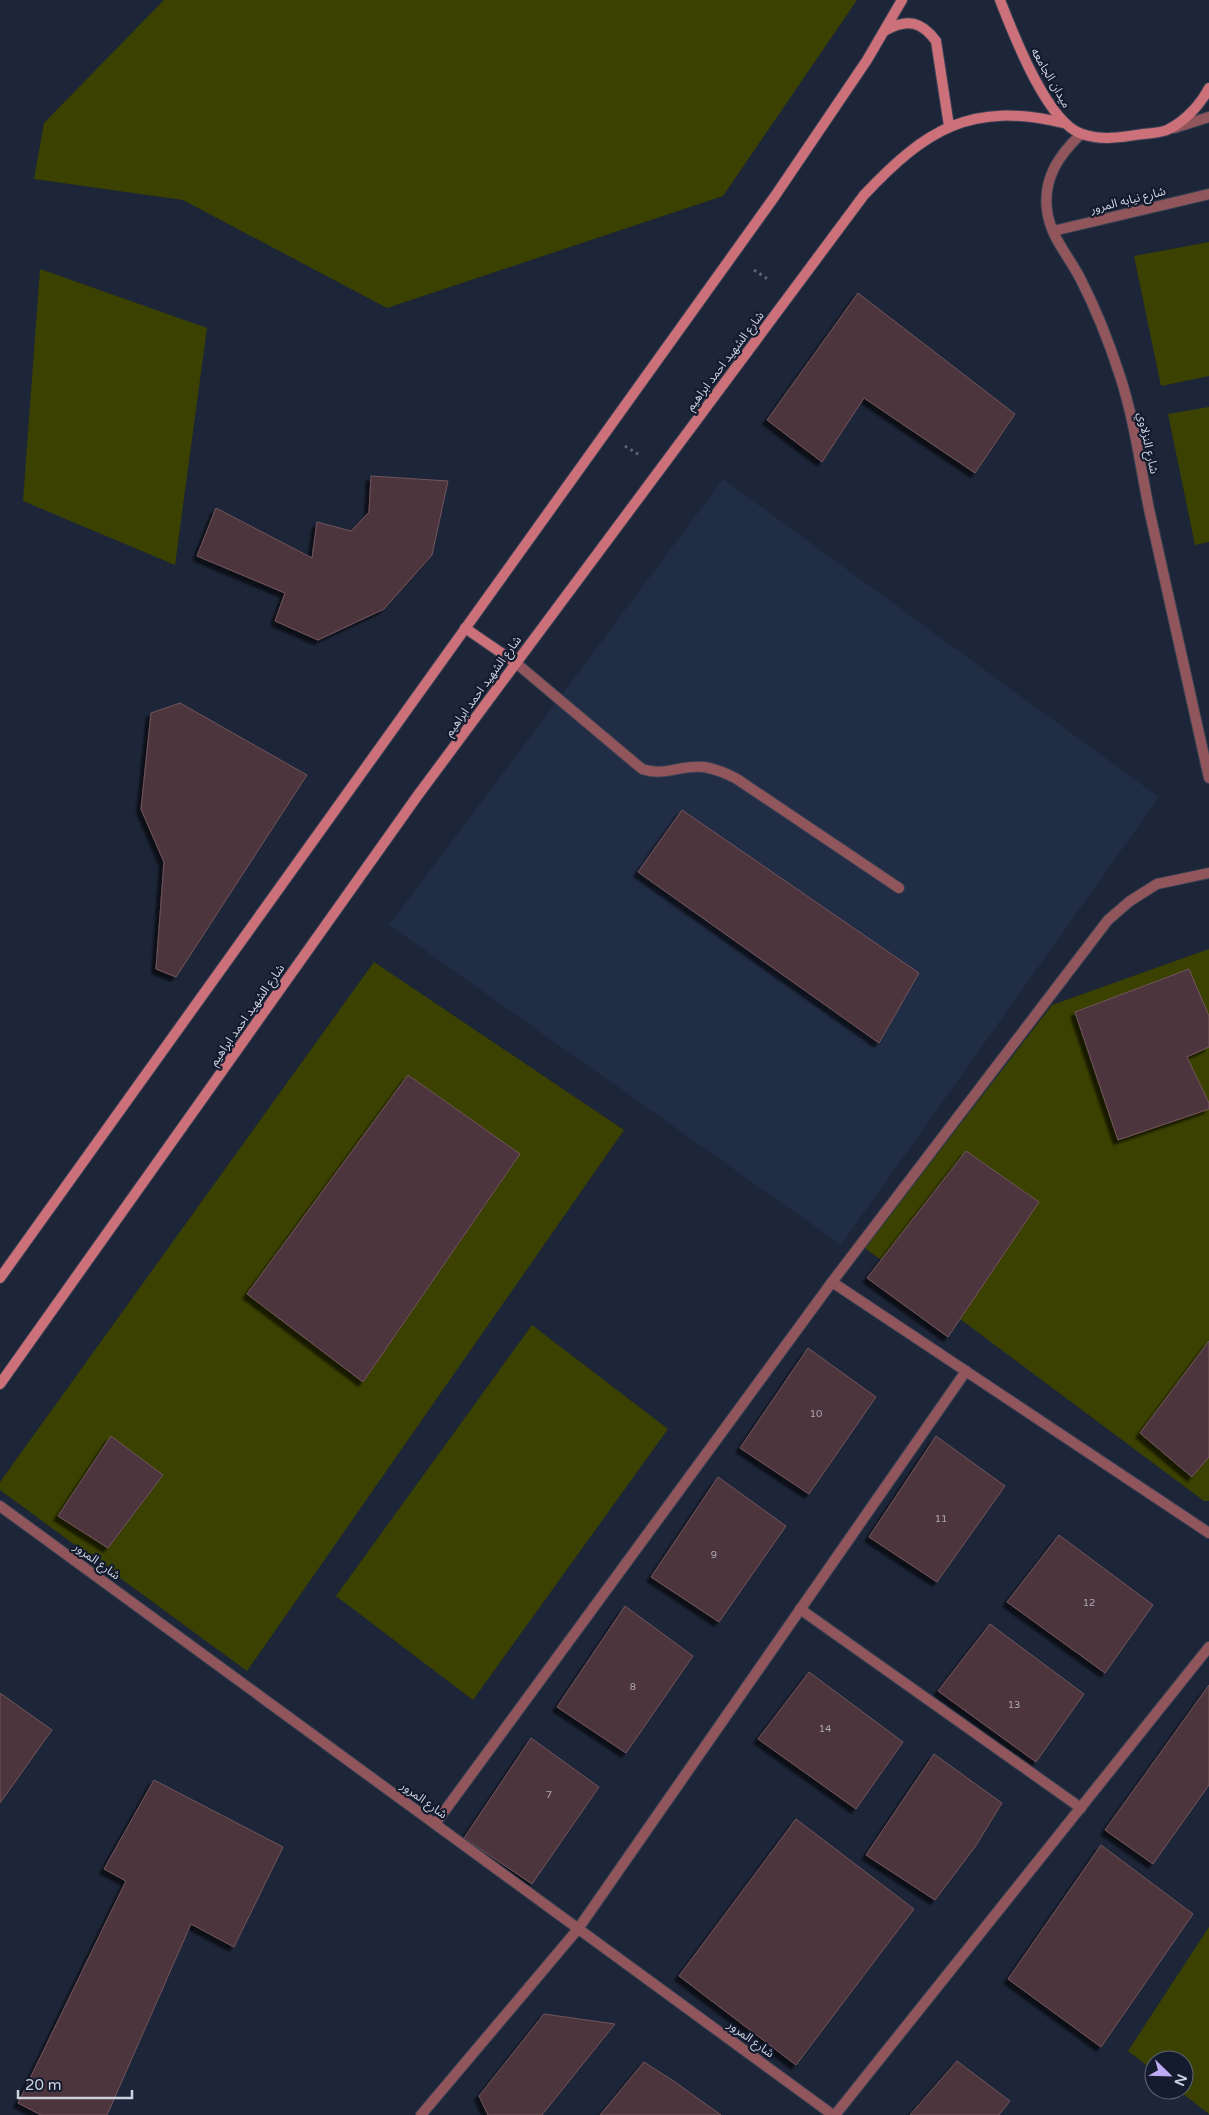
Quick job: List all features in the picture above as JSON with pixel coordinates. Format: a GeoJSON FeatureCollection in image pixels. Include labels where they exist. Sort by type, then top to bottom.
{"type":"FeatureCollection","features":[{"type":"Feature","properties":{"kind":"main road"},"geometry":{"type":"LineString","coordinates":[[0,1278],[780,188],[886,30],[902,0]]}},
{"type":"Feature","properties":{"kind":"main road","name":"ميدان الجامعه"},"geometry":{"type":"LineString","coordinates":[[1000,0],[1018,44],[1041,90],[1064,123],[1081,134],[1122,138],[1168,130],[1185,118],[1209,88]]}},
{"type":"Feature","properties":{"kind":"main road"},"geometry":{"type":"LineString","coordinates":[[886,30],[897,24],[908,23],[920,26],[929,32],[936,42],[949,126]]}},
{"type":"Feature","properties":{"kind":"main road","name":"شارع الشهيد احمد ابراهيم"},"geometry":{"type":"LineString","coordinates":[[0,1384],[418,795],[864,195],[883,175],[917,145],[949,126],[977,118],[1006,115],[1035,116],[1064,123]]}},
{"type":"Feature","properties":{"kind":"main road"},"geometry":{"type":"LineString","coordinates":[[465,628],[516,663]]}},
{"type":"Feature","properties":{"kind":"street"},"geometry":{"type":"LineString","coordinates":[[1168,130],[1209,117]]}},
{"type":"Feature","properties":{"kind":"street","name":"شارع النزلاوي"},"geometry":{"type":"LineString","coordinates":[[1081,134],[1066,149],[1054,167],[1048,188],[1047,210],[1052,231],[1079,277],[1102,326],[1120,377],[1134,429],[1143,481],[1209,778]]}},
{"type":"Feature","properties":{"kind":"street","name":"شارع نيابه المرور"},"geometry":{"type":"LineString","coordinates":[[1052,231],[1209,194]]}},
{"type":"Feature","properties":{"kind":"street"},"geometry":{"type":"LineString","coordinates":[[516,663],[642,769],[654,773],[702,767],[722,772],[745,784],[899,888]]}},
{"type":"Feature","properties":{"kind":"street"},"geometry":{"type":"LineString","coordinates":[[435,1824],[832,1282],[1108,920],[1130,901],[1156,884],[1209,873]]}},
{"type":"Feature","properties":{"kind":"street"},"geometry":{"type":"LineString","coordinates":[[832,1282],[1209,1533]]}},
{"type":"Feature","properties":{"kind":"street"},"geometry":{"type":"LineString","coordinates":[[421,2115],[578,1929],[966,1371]]}},
{"type":"Feature","properties":{"kind":"street","name":"شارع المرور"},"geometry":{"type":"LineString","coordinates":[[0,1506],[834,2115]]}},
{"type":"Feature","properties":{"kind":"street"},"geometry":{"type":"LineString","coordinates":[[800,1609],[1081,1808]]}},
{"type":"Feature","properties":{"kind":"street"},"geometry":{"type":"LineString","coordinates":[[834,2115],[1209,1647]]}},
{"type":"Feature","properties":{"kind":"path"},"geometry":{"type":"LineString","coordinates":[[732,255],[790,295]]}},
{"type":"Feature","properties":{"kind":"path"},"geometry":{"type":"LineString","coordinates":[[604,434],[661,468]]}},
{"type":"Feature","properties":{"kind":"shaded area"},"geometry":{"type":"Polygon","coordinates":[[[723,479],[1159,797],[841,1245],[389,925],[723,479]]]}},
{"type":"Feature","properties":{"kind":"green space"},"geometry":{"type":"Polygon","coordinates":[[[164,0],[857,0],[723,196],[387,308],[183,200],[34,179],[44,123],[164,0]]]}},
{"type":"Feature","properties":{"kind":"green space"},"geometry":{"type":"Polygon","coordinates":[[[1209,242],[1209,376],[1161,386],[1134,256],[1209,242]]]}},
{"type":"Feature","properties":{"kind":"green space"},"geometry":{"type":"Polygon","coordinates":[[[40,269],[207,328],[175,565],[23,501],[40,269]]]}},
{"type":"Feature","properties":{"kind":"green space"},"geometry":{"type":"Polygon","coordinates":[[[1209,407],[1209,542],[1195,545],[1168,414],[1209,407]]]}},
{"type":"Feature","properties":{"kind":"green space"},"geometry":{"type":"Polygon","coordinates":[[[1209,949],[1209,1501],[1204,1501],[865,1248],[1052,1005],[1209,949]]]}},
{"type":"Feature","properties":{"kind":"green space"},"geometry":{"type":"Polygon","coordinates":[[[374,962],[624,1130],[247,1671],[0,1490],[0,1482],[374,962]]]}},
{"type":"Feature","properties":{"kind":"green space"},"geometry":{"type":"Polygon","coordinates":[[[532,1325],[668,1429],[473,1700],[336,1596],[532,1325]]]}},
{"type":"Feature","properties":{"kind":"green space"},"geometry":{"type":"Polygon","coordinates":[[[1209,1927],[1209,2114],[1191,2100],[1194,2100],[1194,2050],[1144,2050],[1144,2063],[1128,2051],[1209,1927]]]}},
{"type":"Feature","properties":{"kind":"building"},"geometry":{"type":"Polygon","coordinates":[[[858,293],[1015,414],[975,473],[864,398],[822,462],[767,420],[858,293]]]}},
{"type":"Feature","properties":{"kind":"building"},"geometry":{"type":"Polygon","coordinates":[[[371,476],[448,481],[432,555],[384,609],[318,640],[275,621],[285,593],[197,556],[216,508],[312,558],[317,522],[351,531],[369,512],[371,476]]]}},
{"type":"Feature","properties":{"kind":"building"},"geometry":{"type":"Polygon","coordinates":[[[180,703],[307,775],[176,977],[156,969],[164,862],[141,809],[151,713],[180,703]]]}},
{"type":"Feature","properties":{"kind":"building"},"geometry":{"type":"Polygon","coordinates":[[[682,810],[919,973],[879,1043],[638,872],[682,810]]]}},
{"type":"Feature","properties":{"kind":"building"},"geometry":{"type":"Polygon","coordinates":[[[1189,969],[1209,1016],[1209,1047],[1187,1057],[1209,1103],[1209,1109],[1118,1140],[1075,1012],[1189,969]]]}},
{"type":"Feature","properties":{"kind":"building"},"geometry":{"type":"Polygon","coordinates":[[[408,1075],[520,1154],[363,1382],[247,1294],[408,1075]]]}},
{"type":"Feature","properties":{"kind":"building"},"geometry":{"type":"Polygon","coordinates":[[[966,1151],[1039,1202],[948,1337],[867,1278],[966,1151]]]}},
{"type":"Feature","properties":{"kind":"building"},"geometry":{"type":"Polygon","coordinates":[[[1209,1341],[1209,1457],[1192,1477],[1140,1433],[1209,1341]]]}},
{"type":"Feature","properties":{"kind":"building"},"geometry":{"type":"Polygon","coordinates":[[[808,1348],[876,1397],[809,1494],[740,1448],[808,1348]]]}},
{"type":"Feature","properties":{"kind":"building"},"geometry":{"type":"Polygon","coordinates":[[[111,1436],[163,1475],[108,1548],[58,1516],[111,1436]]]}},
{"type":"Feature","properties":{"kind":"building"},"geometry":{"type":"Polygon","coordinates":[[[936,1436],[1005,1486],[937,1582],[869,1537],[936,1436]]]}},
{"type":"Feature","properties":{"kind":"building"},"geometry":{"type":"Polygon","coordinates":[[[718,1477],[786,1526],[719,1622],[651,1577],[718,1477]]]}},
{"type":"Feature","properties":{"kind":"building"},"geometry":{"type":"Polygon","coordinates":[[[1059,1535],[1153,1605],[1105,1673],[1007,1602],[1059,1535]]]}},
{"type":"Feature","properties":{"kind":"building"},"geometry":{"type":"Polygon","coordinates":[[[625,1606],[693,1656],[626,1753],[557,1707],[625,1606]]]}},
{"type":"Feature","properties":{"kind":"building"},"geometry":{"type":"Polygon","coordinates":[[[990,1624],[1084,1694],[1036,1762],[938,1691],[990,1624]]]}},
{"type":"Feature","properties":{"kind":"building"},"geometry":{"type":"Polygon","coordinates":[[[809,1672],[903,1742],[856,1809],[758,1739],[809,1672]]]}},
{"type":"Feature","properties":{"kind":"building"},"geometry":{"type":"Polygon","coordinates":[[[1209,1685],[1209,1785],[1153,1864],[1105,1830],[1209,1685]]]}},
{"type":"Feature","properties":{"kind":"building"},"geometry":{"type":"Polygon","coordinates":[[[0,1693],[52,1730],[0,1803],[0,1693]]]}},
{"type":"Feature","properties":{"kind":"building"},"geometry":{"type":"Polygon","coordinates":[[[531,1738],[599,1787],[532,1884],[464,1838],[531,1738]]]}},
{"type":"Feature","properties":{"kind":"building"},"geometry":{"type":"Polygon","coordinates":[[[934,1754],[1002,1803],[975,1847],[935,1900],[866,1855],[934,1754]]]}},
{"type":"Feature","properties":{"kind":"building"},"geometry":{"type":"Polygon","coordinates":[[[154,1780],[283,1847],[234,1947],[191,1924],[107,2115],[41,2115],[18,2103],[126,1881],[104,1869],[154,1780]]]}},
{"type":"Feature","properties":{"kind":"building"},"geometry":{"type":"Polygon","coordinates":[[[796,1819],[914,1909],[796,2065],[679,1976],[796,1819]]]}},
{"type":"Feature","properties":{"kind":"building"},"geometry":{"type":"Polygon","coordinates":[[[1101,1845],[1193,1914],[1101,2047],[1008,1979],[1101,1845]]]}},
{"type":"Feature","properties":{"kind":"building"},"geometry":{"type":"Polygon","coordinates":[[[544,2014],[615,2024],[542,2115],[488,2115],[479,2096],[544,2014]]]}},
{"type":"Feature","properties":{"kind":"building"},"geometry":{"type":"Polygon","coordinates":[[[957,2061],[1010,2101],[999,2115],[910,2115],[957,2061]]]}},
{"type":"Feature","properties":{"kind":"building"},"geometry":{"type":"Polygon","coordinates":[[[644,2062],[675,2082],[721,2115],[600,2115],[644,2062]]]}}]}
